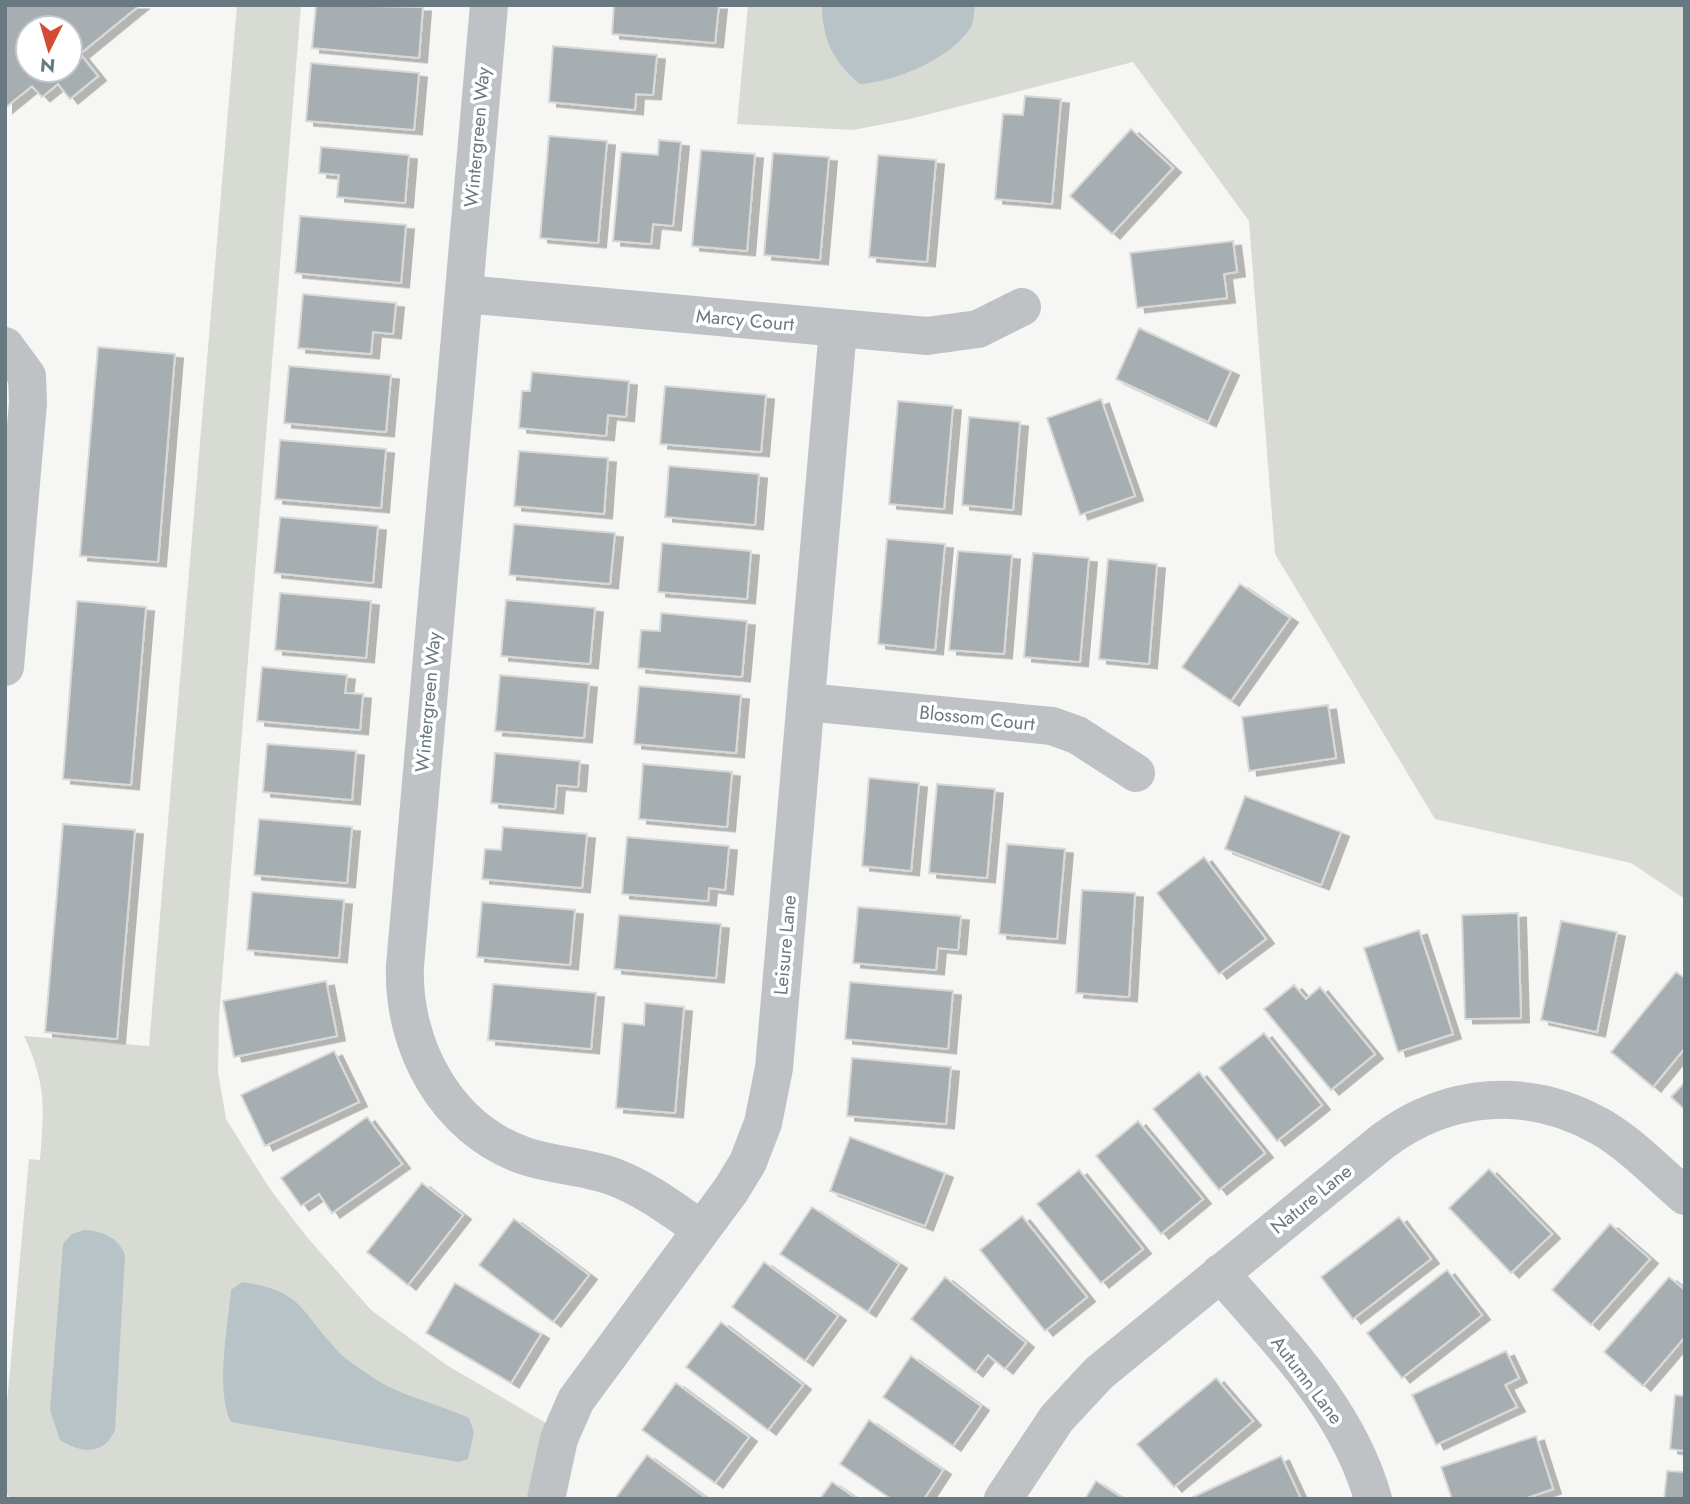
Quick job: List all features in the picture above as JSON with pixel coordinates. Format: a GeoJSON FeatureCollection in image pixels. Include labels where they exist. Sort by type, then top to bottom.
{"type":"FeatureCollection","features":[{"type":"Feature","properties":{"kind":"street","name":"Wintergreen Way"},"geometry":{"type":"LineString","coordinates":[[489,5],[404,966],[408,1017],[431,1076],[453,1105],[485,1134],[525,1156],[595,1170],[635,1185],[701,1229]]}},
{"type":"Feature","properties":{"kind":"street","name":"Marcy Court"},"geometry":{"type":"LineString","coordinates":[[464,294],[838,329],[944,336],[978,329],[1022,307]]}},
{"type":"Feature","properties":{"kind":"street","name":"Leisure Lane"},"geometry":{"type":"LineString","coordinates":[[546,1499],[559,1439],[576,1399],[748,1162],[770,1097],[838,329]]}},
{"type":"Feature","properties":{"kind":"street"},"geometry":{"type":"LineString","coordinates":[[5,346],[27,376],[28,403],[5,667]]}},
{"type":"Feature","properties":{"kind":"street","name":"Blossom Court"},"geometry":{"type":"LineString","coordinates":[[806,702],[1052,726],[1077,735],[1136,773]]}},
{"type":"Feature","properties":{"kind":"street","name":"Nature Lane"},"geometry":{"type":"LineString","coordinates":[[1003,1499],[1045,1434],[1084,1387],[1150,1328],[1395,1132],[1447,1107],[1480,1100],[1535,1103],[1593,1123],[1614,1136],[1685,1196]]}},
{"type":"Feature","properties":{"kind":"street","name":"Autumn Lane"},"geometry":{"type":"LineString","coordinates":[[1220,1273],[1290,1353],[1336,1416],[1357,1456],[1373,1499]]}},
{"type":"Feature","properties":{"kind":"shaded area"},"geometry":{"type":"Polygon","coordinates":[[[237,5],[301,5],[219,1017],[218,1072],[226,1119],[270,1189],[306,1236],[371,1310],[448,1366],[551,1426],[533,1499],[11,1499],[5,1491],[5,1425],[29,1159],[40,1160],[42,1125],[40,1083],[24,1036],[149,1046],[237,5]]]}},
{"type":"Feature","properties":{"kind":"shaded area"},"geometry":{"type":"Polygon","coordinates":[[[748,5],[1685,5],[1685,899],[1631,863],[1435,819],[1275,554],[1249,221],[1133,62],[910,119],[853,130],[737,124],[748,5]]]}},
{"type":"Feature","properties":{"kind":"shaded area"},"geometry":{"type":"Polygon","coordinates":[[[822,5],[975,5],[971,27],[962,39],[936,59],[905,74],[860,84],[843,68],[831,49],[824,29],[822,5]]]}},
{"type":"Feature","properties":{"kind":"shaded area"},"geometry":{"type":"Polygon","coordinates":[[[84,1230],[114,1239],[125,1255],[115,1430],[105,1444],[92,1450],[76,1448],[60,1440],[50,1410],[63,1244],[72,1234],[84,1230]]]}},
{"type":"Feature","properties":{"kind":"shaded area"},"geometry":{"type":"Polygon","coordinates":[[[242,1282],[262,1286],[288,1297],[306,1312],[343,1356],[381,1382],[469,1418],[474,1432],[468,1459],[459,1462],[231,1422],[224,1393],[224,1358],[231,1290],[242,1282]]]}},
{"type":"Feature","properties":{"kind":"building"},"geometry":{"type":"Polygon","coordinates":[[[5,5],[140,5],[84,51],[84,14],[14,14],[14,84],[58,84],[42,97],[32,86],[5,108],[5,5]]]}},
{"type":"Feature","properties":{"kind":"building"},"geometry":{"type":"Polygon","coordinates":[[[316,5],[423,7],[419,58],[312,48],[316,5]]]}},
{"type":"Feature","properties":{"kind":"building"},"geometry":{"type":"Polygon","coordinates":[[[614,5],[719,5],[715,43],[612,34],[614,5]]]}},
{"type":"Feature","properties":{"kind":"building"},"geometry":{"type":"Polygon","coordinates":[[[553,46],[657,55],[653,95],[636,94],[635,110],[549,102],[553,46]]]}},
{"type":"Feature","properties":{"kind":"building"},"geometry":{"type":"Polygon","coordinates":[[[84,59],[98,76],[70,99],[58,84],[84,84],[84,59]]]}},
{"type":"Feature","properties":{"kind":"building"},"geometry":{"type":"Polygon","coordinates":[[[311,63],[419,73],[414,130],[306,121],[311,63]]]}},
{"type":"Feature","properties":{"kind":"building"},"geometry":{"type":"Polygon","coordinates":[[[1025,96],[1061,99],[1052,204],[995,199],[1003,114],[1023,115],[1025,96]]]}},
{"type":"Feature","properties":{"kind":"building"},"geometry":{"type":"Polygon","coordinates":[[[1131,129],[1173,168],[1112,234],[1070,196],[1131,129]]]}},
{"type":"Feature","properties":{"kind":"building"},"geometry":{"type":"Polygon","coordinates":[[[549,136],[607,141],[598,243],[540,238],[549,136]]]}},
{"type":"Feature","properties":{"kind":"building"},"geometry":{"type":"Polygon","coordinates":[[[659,140],[681,142],[673,226],[653,224],[651,244],[613,241],[621,152],[658,155],[659,140]]]}},
{"type":"Feature","properties":{"kind":"building"},"geometry":{"type":"Polygon","coordinates":[[[321,147],[409,155],[405,203],[337,197],[339,175],[319,173],[321,147]]]}},
{"type":"Feature","properties":{"kind":"building"},"geometry":{"type":"Polygon","coordinates":[[[701,150],[755,154],[747,251],[692,246],[701,150]]]}},
{"type":"Feature","properties":{"kind":"building"},"geometry":{"type":"Polygon","coordinates":[[[773,153],[829,157],[820,260],[764,255],[773,153]]]}},
{"type":"Feature","properties":{"kind":"building"},"geometry":{"type":"Polygon","coordinates":[[[878,155],[936,160],[927,262],[869,257],[878,155]]]}},
{"type":"Feature","properties":{"kind":"building"},"geometry":{"type":"Polygon","coordinates":[[[300,216],[406,225],[401,283],[295,273],[300,216]]]}},
{"type":"Feature","properties":{"kind":"building"},"geometry":{"type":"Polygon","coordinates":[[[1233,241],[1237,272],[1224,274],[1227,298],[1137,308],[1130,253],[1233,241]]]}},
{"type":"Feature","properties":{"kind":"building"},"geometry":{"type":"Polygon","coordinates":[[[303,294],[396,303],[393,334],[373,332],[371,354],[298,348],[303,294]]]}},
{"type":"Feature","properties":{"kind":"building"},"geometry":{"type":"Polygon","coordinates":[[[1139,328],[1231,371],[1208,422],[1116,379],[1139,328]]]}},
{"type":"Feature","properties":{"kind":"building"},"geometry":{"type":"Polygon","coordinates":[[[98,347],[175,354],[158,562],[80,556],[98,347]]]}},
{"type":"Feature","properties":{"kind":"building"},"geometry":{"type":"Polygon","coordinates":[[[289,366],[391,375],[386,432],[284,423],[289,366]]]}},
{"type":"Feature","properties":{"kind":"building"},"geometry":{"type":"Polygon","coordinates":[[[532,372],[629,381],[626,417],[608,415],[606,436],[519,428],[522,391],[530,391],[532,372]]]}},
{"type":"Feature","properties":{"kind":"building"},"geometry":{"type":"Polygon","coordinates":[[[665,386],[766,395],[761,452],[660,444],[665,386]]]}},
{"type":"Feature","properties":{"kind":"building"},"geometry":{"type":"Polygon","coordinates":[[[1101,399],[1135,496],[1080,515],[1047,418],[1101,399]]]}},
{"type":"Feature","properties":{"kind":"building"},"geometry":{"type":"Polygon","coordinates":[[[898,401],[953,406],[944,509],[889,504],[898,401]]]}},
{"type":"Feature","properties":{"kind":"building"},"geometry":{"type":"Polygon","coordinates":[[[969,417],[1020,422],[1013,510],[962,505],[969,417]]]}},
{"type":"Feature","properties":{"kind":"building"},"geometry":{"type":"Polygon","coordinates":[[[280,440],[386,449],[381,508],[275,499],[280,440]]]}},
{"type":"Feature","properties":{"kind":"building"},"geometry":{"type":"Polygon","coordinates":[[[519,451],[608,458],[604,514],[514,506],[519,451]]]}},
{"type":"Feature","properties":{"kind":"building"},"geometry":{"type":"Polygon","coordinates":[[[669,466],[759,474],[755,525],[665,517],[669,466]]]}},
{"type":"Feature","properties":{"kind":"building"},"geometry":{"type":"Polygon","coordinates":[[[280,517],[378,526],[373,583],[274,573],[280,517]]]}},
{"type":"Feature","properties":{"kind":"building"},"geometry":{"type":"Polygon","coordinates":[[[514,524],[615,533],[610,584],[509,575],[514,524]]]}},
{"type":"Feature","properties":{"kind":"building"},"geometry":{"type":"Polygon","coordinates":[[[887,539],[945,544],[935,650],[878,644],[887,539]]]}},
{"type":"Feature","properties":{"kind":"building"},"geometry":{"type":"Polygon","coordinates":[[[662,543],[751,551],[747,599],[658,592],[662,543]]]}},
{"type":"Feature","properties":{"kind":"building"},"geometry":{"type":"Polygon","coordinates":[[[958,551],[1012,555],[1004,654],[949,650],[958,551]]]}},
{"type":"Feature","properties":{"kind":"building"},"geometry":{"type":"Polygon","coordinates":[[[1033,553],[1089,558],[1080,662],[1024,657],[1033,553]]]}},
{"type":"Feature","properties":{"kind":"building"},"geometry":{"type":"Polygon","coordinates":[[[1108,559],[1157,564],[1149,664],[1099,659],[1108,559]]]}},
{"type":"Feature","properties":{"kind":"building"},"geometry":{"type":"Polygon","coordinates":[[[1240,584],[1290,618],[1231,701],[1182,667],[1240,584]]]}},
{"type":"Feature","properties":{"kind":"building"},"geometry":{"type":"Polygon","coordinates":[[[280,593],[371,601],[366,658],[275,650],[280,593]]]}},
{"type":"Feature","properties":{"kind":"building"},"geometry":{"type":"Polygon","coordinates":[[[506,600],[595,608],[590,664],[501,656],[506,600]]]}},
{"type":"Feature","properties":{"kind":"building"},"geometry":{"type":"Polygon","coordinates":[[[77,601],[146,607],[131,785],[63,779],[77,601]]]}},
{"type":"Feature","properties":{"kind":"building"},"geometry":{"type":"Polygon","coordinates":[[[661,613],[747,621],[742,677],[638,668],[641,630],[660,631],[661,613]]]}},
{"type":"Feature","properties":{"kind":"building"},"geometry":{"type":"Polygon","coordinates":[[[262,667],[347,675],[345,693],[363,694],[360,730],[257,721],[262,667]]]}},
{"type":"Feature","properties":{"kind":"building"},"geometry":{"type":"Polygon","coordinates":[[[500,675],[589,683],[584,738],[495,731],[500,675]]]}},
{"type":"Feature","properties":{"kind":"building"},"geometry":{"type":"Polygon","coordinates":[[[639,686],[741,695],[736,753],[634,744],[639,686]]]}},
{"type":"Feature","properties":{"kind":"building"},"geometry":{"type":"Polygon","coordinates":[[[1328,705],[1336,758],[1249,771],[1242,717],[1328,705]]]}},
{"type":"Feature","properties":{"kind":"building"},"geometry":{"type":"Polygon","coordinates":[[[267,744],[356,751],[352,800],[263,792],[267,744]]]}},
{"type":"Feature","properties":{"kind":"building"},"geometry":{"type":"Polygon","coordinates":[[[495,753],[580,761],[578,787],[557,785],[555,809],[491,803],[495,753]]]}},
{"type":"Feature","properties":{"kind":"building"},"geometry":{"type":"Polygon","coordinates":[[[643,764],[732,772],[727,827],[639,819],[643,764]]]}},
{"type":"Feature","properties":{"kind":"building"},"geometry":{"type":"Polygon","coordinates":[[[869,778],[919,783],[911,871],[862,866],[869,778]]]}},
{"type":"Feature","properties":{"kind":"building"},"geometry":{"type":"Polygon","coordinates":[[[937,784],[995,789],[987,878],[929,873],[937,784]]]}},
{"type":"Feature","properties":{"kind":"building"},"geometry":{"type":"Polygon","coordinates":[[[1245,796],[1341,832],[1321,885],[1225,849],[1245,796]]]}},
{"type":"Feature","properties":{"kind":"building"},"geometry":{"type":"Polygon","coordinates":[[[259,819],[352,827],[347,883],[254,875],[259,819]]]}},
{"type":"Feature","properties":{"kind":"building"},"geometry":{"type":"Polygon","coordinates":[[[63,824],[135,830],[117,1039],[45,1032],[63,824]]]}},
{"type":"Feature","properties":{"kind":"building"},"geometry":{"type":"Polygon","coordinates":[[[503,827],[587,834],[582,888],[482,879],[485,849],[501,850],[503,827]]]}},
{"type":"Feature","properties":{"kind":"building"},"geometry":{"type":"Polygon","coordinates":[[[627,837],[729,846],[725,890],[709,888],[708,901],[622,894],[627,837]]]}},
{"type":"Feature","properties":{"kind":"building"},"geometry":{"type":"Polygon","coordinates":[[[1007,844],[1065,849],[1057,939],[999,934],[1007,844]]]}},
{"type":"Feature","properties":{"kind":"building"},"geometry":{"type":"Polygon","coordinates":[[[1204,857],[1266,939],[1219,974],[1157,893],[1204,857]]]}},
{"type":"Feature","properties":{"kind":"building"},"geometry":{"type":"Polygon","coordinates":[[[1082,890],[1135,893],[1129,997],[1076,993],[1082,890]]]}},
{"type":"Feature","properties":{"kind":"building"},"geometry":{"type":"Polygon","coordinates":[[[252,892],[344,900],[339,958],[247,950],[252,892]]]}},
{"type":"Feature","properties":{"kind":"building"},"geometry":{"type":"Polygon","coordinates":[[[482,902],[575,910],[570,965],[477,957],[482,902]]]}},
{"type":"Feature","properties":{"kind":"building"},"geometry":{"type":"Polygon","coordinates":[[[858,907],[961,916],[958,950],[938,948],[936,970],[853,963],[858,907]]]}},
{"type":"Feature","properties":{"kind":"building"},"geometry":{"type":"Polygon","coordinates":[[[1518,913],[1521,1018],[1465,1019],[1462,915],[1518,913]]]}},
{"type":"Feature","properties":{"kind":"building"},"geometry":{"type":"Polygon","coordinates":[[[619,915],[721,924],[716,978],[614,969],[619,915]]]}},
{"type":"Feature","properties":{"kind":"building"},"geometry":{"type":"Polygon","coordinates":[[[1561,921],[1617,932],[1597,1032],[1541,1020],[1561,921]]]}},
{"type":"Feature","properties":{"kind":"building"},"geometry":{"type":"Polygon","coordinates":[[[1419,930],[1453,1034],[1398,1052],[1364,948],[1419,930]]]}},
{"type":"Feature","properties":{"kind":"building"},"geometry":{"type":"Polygon","coordinates":[[[1676,972],[1685,978],[1685,1048],[1653,1087],[1611,1052],[1676,972]]]}},
{"type":"Feature","properties":{"kind":"building"},"geometry":{"type":"Polygon","coordinates":[[[326,981],[337,1036],[234,1057],[223,1001],[326,981]]]}},
{"type":"Feature","properties":{"kind":"building"},"geometry":{"type":"Polygon","coordinates":[[[850,982],[953,991],[948,1049],[845,1039],[850,982]]]}},
{"type":"Feature","properties":{"kind":"building"},"geometry":{"type":"Polygon","coordinates":[[[493,984],[596,993],[591,1049],[488,1040],[493,984]]]}},
{"type":"Feature","properties":{"kind":"building"},"geometry":{"type":"Polygon","coordinates":[[[1294,985],[1306,999],[1320,987],[1375,1054],[1331,1090],[1264,1009],[1294,985]]]}},
{"type":"Feature","properties":{"kind":"building"},"geometry":{"type":"Polygon","coordinates":[[[645,1003],[684,1007],[675,1113],[616,1108],[623,1023],[644,1025],[645,1003]]]}},
{"type":"Feature","properties":{"kind":"building"},"geometry":{"type":"Polygon","coordinates":[[[1264,1033],[1322,1105],[1277,1141],[1219,1068],[1264,1033]]]}},
{"type":"Feature","properties":{"kind":"building"},"geometry":{"type":"Polygon","coordinates":[[[334,1051],[359,1102],[265,1146],[241,1095],[334,1051]]]}},
{"type":"Feature","properties":{"kind":"building"},"geometry":{"type":"Polygon","coordinates":[[[852,1058],[951,1067],[946,1124],[847,1116],[852,1058]]]}},
{"type":"Feature","properties":{"kind":"building"},"geometry":{"type":"Polygon","coordinates":[[[1199,1072],[1265,1153],[1219,1190],[1153,1109],[1199,1072]]]}},
{"type":"Feature","properties":{"kind":"building"},"geometry":{"type":"Polygon","coordinates":[[[1685,1082],[1685,1110],[1671,1097],[1685,1082]]]}},
{"type":"Feature","properties":{"kind":"building"},"geometry":{"type":"Polygon","coordinates":[[[367,1117],[402,1164],[332,1213],[319,1194],[301,1206],[281,1178],[367,1117]]]}},
{"type":"Feature","properties":{"kind":"building"},"geometry":{"type":"Polygon","coordinates":[[[1138,1121],[1203,1199],[1161,1234],[1096,1156],[1138,1121]]]}},
{"type":"Feature","properties":{"kind":"building"},"geometry":{"type":"Polygon","coordinates":[[[850,1137],[945,1173],[925,1226],[830,1191],[850,1137]]]}},
{"type":"Feature","properties":{"kind":"building"},"geometry":{"type":"Polygon","coordinates":[[[1489,1169],[1552,1234],[1511,1273],[1449,1208],[1489,1169]]]}},
{"type":"Feature","properties":{"kind":"building"},"geometry":{"type":"Polygon","coordinates":[[[1079,1170],[1143,1249],[1101,1283],[1037,1204],[1079,1170]]]}},
{"type":"Feature","properties":{"kind":"building"},"geometry":{"type":"Polygon","coordinates":[[[422,1183],[463,1215],[408,1285],[367,1252],[422,1183]]]}},
{"type":"Feature","properties":{"kind":"building"},"geometry":{"type":"Polygon","coordinates":[[[812,1207],[899,1264],[868,1312],[780,1254],[812,1207]]]}},
{"type":"Feature","properties":{"kind":"building"},"geometry":{"type":"Polygon","coordinates":[[[1022,1216],[1087,1297],[1045,1331],[980,1250],[1022,1216]]]}},
{"type":"Feature","properties":{"kind":"building"},"geometry":{"type":"Polygon","coordinates":[[[1399,1217],[1431,1259],[1353,1319],[1321,1277],[1399,1217]]]}},
{"type":"Feature","properties":{"kind":"building"},"geometry":{"type":"Polygon","coordinates":[[[514,1219],[589,1275],[553,1322],[479,1265],[514,1219]]]}},
{"type":"Feature","properties":{"kind":"building"},"geometry":{"type":"Polygon","coordinates":[[[1610,1224],[1650,1259],[1591,1325],[1552,1290],[1610,1224]]]}},
{"type":"Feature","properties":{"kind":"building"},"geometry":{"type":"Polygon","coordinates":[[[764,1262],[838,1316],[805,1361],[732,1307],[764,1262]]]}},
{"type":"Feature","properties":{"kind":"building"},"geometry":{"type":"Polygon","coordinates":[[[1447,1270],[1482,1315],[1402,1378],[1367,1333],[1447,1270]]]}},
{"type":"Feature","properties":{"kind":"building"},"geometry":{"type":"Polygon","coordinates":[[[945,1277],[1026,1343],[1005,1369],[988,1355],[975,1372],[911,1319],[945,1277]]]}},
{"type":"Feature","properties":{"kind":"building"},"geometry":{"type":"Polygon","coordinates":[[[1669,1277],[1685,1290],[1685,1337],[1643,1386],[1604,1352],[1669,1277]]]}},
{"type":"Feature","properties":{"kind":"building"},"geometry":{"type":"Polygon","coordinates":[[[455,1283],[541,1334],[511,1383],[426,1333],[455,1283]]]}},
{"type":"Feature","properties":{"kind":"building"},"geometry":{"type":"Polygon","coordinates":[[[721,1322],[803,1385],[768,1430],[686,1367],[721,1322]]]}},
{"type":"Feature","properties":{"kind":"building"},"geometry":{"type":"Polygon","coordinates":[[[1506,1351],[1519,1378],[1505,1385],[1517,1407],[1436,1445],[1412,1395],[1506,1351]]]}},
{"type":"Feature","properties":{"kind":"building"},"geometry":{"type":"Polygon","coordinates":[[[911,1356],[981,1406],[953,1446],[883,1397],[911,1356]]]}},
{"type":"Feature","properties":{"kind":"building"},"geometry":{"type":"Polygon","coordinates":[[[1216,1378],[1253,1421],[1174,1487],[1137,1444],[1216,1378]]]}},
{"type":"Feature","properties":{"kind":"building"},"geometry":{"type":"Polygon","coordinates":[[[676,1383],[749,1437],[715,1483],[642,1430],[676,1383]]]}},
{"type":"Feature","properties":{"kind":"building"},"geometry":{"type":"Polygon","coordinates":[[[1675,1395],[1685,1396],[1685,1451],[1670,1449],[1675,1395]]]}},
{"type":"Feature","properties":{"kind":"building"},"geometry":{"type":"Polygon","coordinates":[[[869,1420],[943,1470],[924,1499],[891,1499],[840,1464],[869,1420]]]}},
{"type":"Feature","properties":{"kind":"building"},"geometry":{"type":"Polygon","coordinates":[[[1536,1436],[1553,1489],[1524,1499],[1452,1499],[1441,1467],[1536,1436]]]}},
{"type":"Feature","properties":{"kind":"building"},"geometry":{"type":"Polygon","coordinates":[[[647,1455],[707,1499],[615,1499],[647,1455]]]}},
{"type":"Feature","properties":{"kind":"building"},"geometry":{"type":"Polygon","coordinates":[[[1281,1456],[1301,1499],[1189,1499],[1281,1456]]]}},
{"type":"Feature","properties":{"kind":"building"},"geometry":{"type":"Polygon","coordinates":[[[1667,1471],[1685,1472],[1685,1499],[1664,1499],[1667,1471]]]}},
{"type":"Feature","properties":{"kind":"building"},"geometry":{"type":"Polygon","coordinates":[[[1096,1481],[1124,1499],[1085,1499],[1096,1481]]]}},
{"type":"Feature","properties":{"kind":"building"},"geometry":{"type":"Polygon","coordinates":[[[832,1482],[857,1499],[820,1499],[832,1482]]]}}]}
